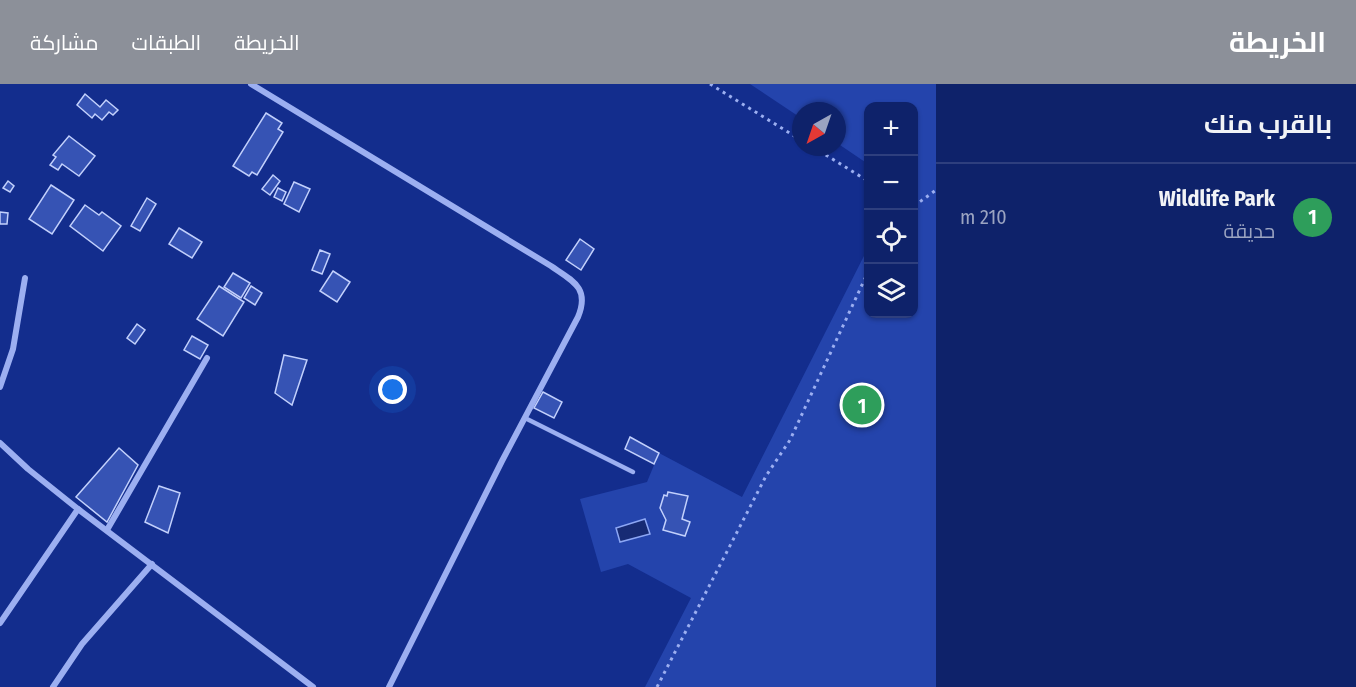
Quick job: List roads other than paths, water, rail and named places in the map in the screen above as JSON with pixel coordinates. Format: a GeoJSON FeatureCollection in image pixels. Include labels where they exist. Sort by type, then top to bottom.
{"type":"FeatureCollection","features":[{"type":"Feature","properties":{"kind":"street"},"geometry":{"type":"LineString","coordinates":[[251,84],[551,266],[578,286],[583,296],[582,308],[578,317],[389,687]]}},
{"type":"Feature","properties":{"kind":"street"},"geometry":{"type":"LineString","coordinates":[[0,387],[13,349],[25,278]]}},
{"type":"Feature","properties":{"kind":"street"},"geometry":{"type":"LineString","coordinates":[[107,530],[207,358]]}},
{"type":"Feature","properties":{"kind":"street"},"geometry":{"type":"LineString","coordinates":[[0,443],[28,470],[78,509],[314,687]]}},
{"type":"Feature","properties":{"kind":"street"},"geometry":{"type":"LineString","coordinates":[[0,623],[78,509]]}},
{"type":"Feature","properties":{"kind":"street"},"geometry":{"type":"LineString","coordinates":[[53,687],[82,644],[152,564]]}},
{"type":"Feature","properties":{"kind":"lane"},"geometry":{"type":"LineString","coordinates":[[525,418],[633,472]]}},
{"type":"Feature","properties":{"kind":"place","name":"Wildlife Park"},"geometry":{"type":"Point","coordinates":[862,405]}}]}
